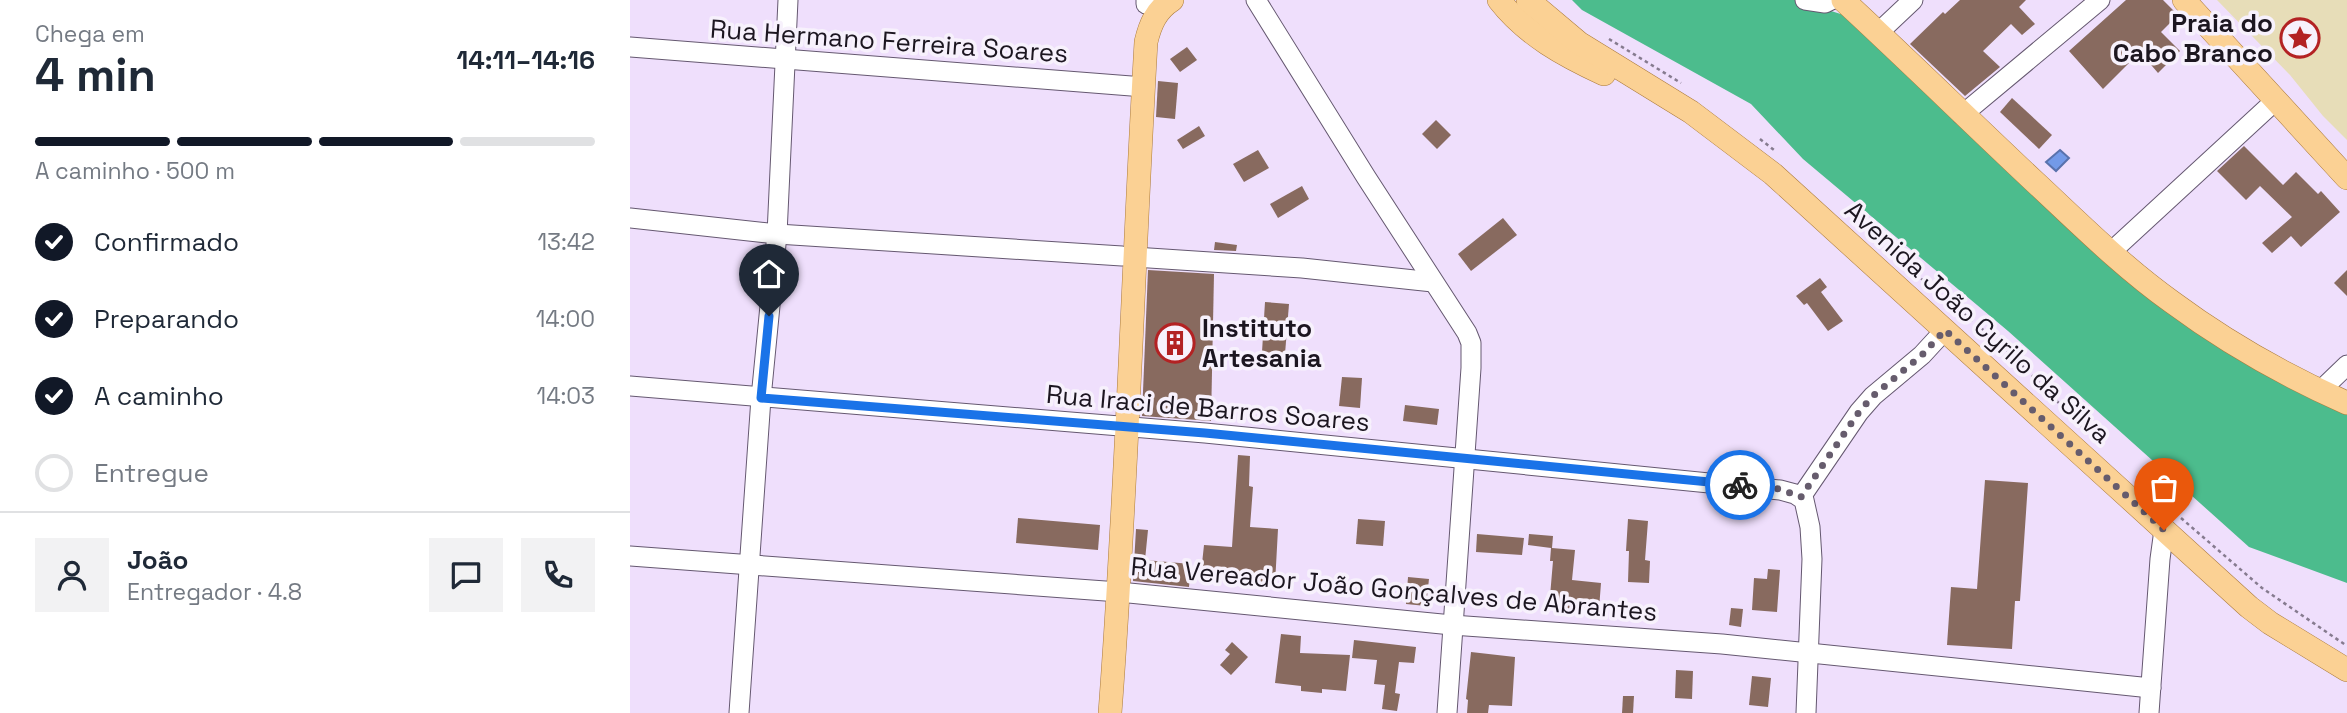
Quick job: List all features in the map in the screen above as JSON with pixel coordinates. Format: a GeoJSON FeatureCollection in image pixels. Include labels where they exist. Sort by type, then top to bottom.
{"type":"FeatureCollection","features":[{"type":"Feature","properties":{"kind":"main road"},"geometry":{"type":"LineString","coordinates":[[1136,86],[1150,27],[1162,6],[1172,0]]}},
{"type":"Feature","properties":{"kind":"main road","name":"Avenida João Cyrilo da Silva"},"geometry":{"type":"LineString","coordinates":[[1499,0],[1518,21],[1559,51],[1702,120]]}},
{"type":"Feature","properties":{"kind":"main road","name":"Avenida João Cyrilo da Silva"},"geometry":{"type":"LineString","coordinates":[[1528,0],[1579,43],[1702,120],[1773,174],[2270,623],[2347,670]]}},
{"type":"Feature","properties":{"kind":"main road"},"geometry":{"type":"LineString","coordinates":[[1843,0],[2111,253],[2164,296],[2214,332],[2320,391],[2347,403]]}},
{"type":"Feature","properties":{"kind":"main road"},"geometry":{"type":"LineString","coordinates":[[2184,0],[2347,178]]}},
{"type":"Feature","properties":{"kind":"main road"},"geometry":{"type":"LineString","coordinates":[[1110,713],[1112,591],[1136,86],[1136,24],[1148,1]]}},
{"type":"Feature","properties":{"kind":"main road"},"geometry":{"type":"LineString","coordinates":[[1096,713],[1112,591]]}},
{"type":"Feature","properties":{"kind":"street"},"geometry":{"type":"LineString","coordinates":[[739,713],[761,398],[777,234],[788,0]]}},
{"type":"Feature","properties":{"kind":"street"},"geometry":{"type":"LineString","coordinates":[[1256,0],[1467,333],[1471,344],[1447,713]]}},
{"type":"Feature","properties":{"kind":"street"},"geometry":{"type":"LineString","coordinates":[[1805,0],[1825,4],[1831,0]]}},
{"type":"Feature","properties":{"kind":"street"},"geometry":{"type":"LineString","coordinates":[[1878,33],[1913,0]]}},
{"type":"Feature","properties":{"kind":"street"},"geometry":{"type":"LineString","coordinates":[[1962,115],[2099,0]]}},
{"type":"Feature","properties":{"kind":"street","name":"Rua Hermano Ferreira Soares"},"geometry":{"type":"LineString","coordinates":[[630,47],[1136,86]]}},
{"type":"Feature","properties":{"kind":"street"},"geometry":{"type":"LineString","coordinates":[[2111,253],[2276,100]]}},
{"type":"Feature","properties":{"kind":"street"},"geometry":{"type":"LineString","coordinates":[[630,218],[777,234],[1302,268],[1433,282]]}},
{"type":"Feature","properties":{"kind":"street"},"geometry":{"type":"LineString","coordinates":[[1806,713],[1812,591],[1811,538],[1807,507],[1801,497],[1859,412],[1873,396],[1922,355],[1945,330]]}},
{"type":"Feature","properties":{"kind":"street"},"geometry":{"type":"LineString","coordinates":[[2320,391],[2347,365]]}},
{"type":"Feature","properties":{"kind":"street","name":"Rua Iraci de Barros Soares"},"geometry":{"type":"LineString","coordinates":[[630,386],[1463,457],[1780,489],[1801,497]]}},
{"type":"Feature","properties":{"kind":"street"},"geometry":{"type":"LineString","coordinates":[[2150,713],[2164,530]]}},
{"type":"Feature","properties":{"kind":"street","name":"Rua Vereador João Gonçalves de Abrantes"},"geometry":{"type":"LineString","coordinates":[[630,556],[1112,591],[1452,625],[1722,643],[1891,663],[2151,688]]}},
{"type":"Feature","properties":{"kind":"green space"},"geometry":{"type":"Polygon","coordinates":[[[1572,0],[1796,0],[1847,16],[1897,59],[2096,254],[2209,339],[2347,410],[2347,583],[2249,547],[2008,331],[1803,159],[1751,104],[1582,10],[1572,0]]]}},
{"type":"Feature","properties":{"kind":"sand","name":"Praia do Cabo Branco"},"geometry":{"type":"Polygon","coordinates":[[[2217,0],[2347,0],[2347,140],[2323,116],[2290,75],[2217,0]]]}},
{"type":"Feature","properties":{"kind":"water"},"geometry":{"type":"Polygon","coordinates":[[[2060,150],[2069,158],[2056,171],[2046,162],[2060,150]]]}},
{"type":"Feature","properties":{"kind":"building"},"geometry":{"type":"Polygon","coordinates":[[[1960,0],[2026,0],[2019,7],[2035,24],[2022,35],[2011,24],[1983,51],[2000,67],[1965,96],[1910,44],[1943,12],[1945,14],[1960,0]]]}},
{"type":"Feature","properties":{"kind":"building"},"geometry":{"type":"Polygon","coordinates":[[[2126,0],[2163,0],[2178,15],[2161,32],[2180,51],[2158,73],[2140,52],[2103,89],[2069,51],[2126,0]]]}},
{"type":"Feature","properties":{"kind":"building"},"geometry":{"type":"Polygon","coordinates":[[[1187,47],[1197,60],[1180,72],[1170,59],[1187,47]]]}},
{"type":"Feature","properties":{"kind":"building"},"geometry":{"type":"Polygon","coordinates":[[[1158,81],[1178,83],[1175,119],[1156,117],[1158,81]]]}},
{"type":"Feature","properties":{"kind":"building"},"geometry":{"type":"Polygon","coordinates":[[[2012,98],[2052,135],[2039,149],[2000,112],[2012,98]]]}},
{"type":"Feature","properties":{"kind":"building"},"geometry":{"type":"Polygon","coordinates":[[[1436,120],[1451,135],[1437,149],[1422,134],[1436,120]]]}},
{"type":"Feature","properties":{"kind":"building"},"geometry":{"type":"Polygon","coordinates":[[[1199,126],[1205,136],[1183,149],[1177,140],[1199,126]]]}},
{"type":"Feature","properties":{"kind":"building"},"geometry":{"type":"Polygon","coordinates":[[[2244,146],[2283,185],[2296,172],[2318,194],[2321,191],[2340,212],[2301,247],[2291,236],[2272,253],[2262,243],[2292,217],[2260,186],[2246,200],[2217,171],[2244,146]]]}},
{"type":"Feature","properties":{"kind":"building"},"geometry":{"type":"Polygon","coordinates":[[[1258,150],[1269,168],[1244,182],[1233,164],[1258,150]]]}},
{"type":"Feature","properties":{"kind":"building"},"geometry":{"type":"Polygon","coordinates":[[[1302,186],[1309,199],[1278,218],[1270,204],[1302,186]]]}},
{"type":"Feature","properties":{"kind":"building"},"geometry":{"type":"Polygon","coordinates":[[[1503,218],[1517,235],[1471,271],[1458,254],[1503,218]]]}},
{"type":"Feature","properties":{"kind":"building"},"geometry":{"type":"Polygon","coordinates":[[[1215,242],[1237,245],[1236,251],[1214,250],[1215,242]]]}},
{"type":"Feature","properties":{"kind":"building","name":"Instituto Artesania"},"geometry":{"type":"Polygon","coordinates":[[[1148,270],[1214,274],[1211,421],[1142,416],[1148,270]]]}},
{"type":"Feature","properties":{"kind":"building"},"geometry":{"type":"Polygon","coordinates":[[[2347,270],[2347,296],[2334,283],[2347,270]]]}},
{"type":"Feature","properties":{"kind":"building"},"geometry":{"type":"Polygon","coordinates":[[[1820,278],[1827,287],[1821,292],[1843,321],[1828,331],[1807,303],[1804,305],[1796,296],[1820,278]]]}},
{"type":"Feature","properties":{"kind":"building"},"geometry":{"type":"Polygon","coordinates":[[[1265,302],[1289,304],[1285,354],[1262,352],[1265,302]]]}},
{"type":"Feature","properties":{"kind":"building"},"geometry":{"type":"Polygon","coordinates":[[[1342,377],[1362,378],[1360,408],[1339,406],[1342,377]]]}},
{"type":"Feature","properties":{"kind":"building"},"geometry":{"type":"Polygon","coordinates":[[[1405,405],[1439,409],[1437,425],[1403,421],[1405,405]]]}},
{"type":"Feature","properties":{"kind":"building"},"geometry":{"type":"Polygon","coordinates":[[[1238,455],[1250,456],[1249,486],[1253,487],[1250,527],[1278,529],[1275,584],[1252,583],[1253,575],[1201,573],[1204,545],[1232,547],[1238,455]]]}},
{"type":"Feature","properties":{"kind":"building"},"geometry":{"type":"Polygon","coordinates":[[[1985,480],[2028,483],[2020,601],[2015,601],[2012,649],[1947,645],[1951,587],[1977,589],[1985,480]]]}},
{"type":"Feature","properties":{"kind":"building"},"geometry":{"type":"Polygon","coordinates":[[[1018,518],[1100,525],[1098,550],[1016,543],[1018,518]]]}},
{"type":"Feature","properties":{"kind":"building"},"geometry":{"type":"Polygon","coordinates":[[[1358,519],[1385,521],[1383,546],[1356,544],[1358,519]]]}},
{"type":"Feature","properties":{"kind":"building"},"geometry":{"type":"Polygon","coordinates":[[[1628,519],[1648,521],[1645,560],[1650,561],[1649,583],[1628,582],[1628,519]]]}},
{"type":"Feature","properties":{"kind":"building"},"geometry":{"type":"Polygon","coordinates":[[[1136,529],[1148,530],[1145,560],[1191,564],[1189,587],[1133,581],[1136,529]]]}},
{"type":"Feature","properties":{"kind":"building"},"geometry":{"type":"Polygon","coordinates":[[[1477,534],[1524,538],[1522,555],[1476,552],[1477,534]]]}},
{"type":"Feature","properties":{"kind":"building"},"geometry":{"type":"Polygon","coordinates":[[[1529,534],[1553,536],[1552,548],[1575,550],[1572,580],[1601,583],[1599,609],[1570,606],[1569,610],[1549,608],[1553,561],[1550,561],[1551,548],[1528,545],[1529,534]]]}},
{"type":"Feature","properties":{"kind":"building"},"geometry":{"type":"Polygon","coordinates":[[[1768,569],[1780,570],[1777,612],[1752,610],[1754,578],[1767,579],[1768,569]]]}},
{"type":"Feature","properties":{"kind":"building"},"geometry":{"type":"Polygon","coordinates":[[[1408,577],[1429,579],[1426,606],[1406,604],[1408,577]]]}},
{"type":"Feature","properties":{"kind":"building"},"geometry":{"type":"Polygon","coordinates":[[[1731,608],[1743,609],[1741,627],[1729,625],[1731,608]]]}},
{"type":"Feature","properties":{"kind":"building"},"geometry":{"type":"Polygon","coordinates":[[[1281,634],[1301,636],[1300,653],[1350,655],[1346,691],[1301,691],[1301,686],[1275,683],[1281,634]]]}},
{"type":"Feature","properties":{"kind":"building"},"geometry":{"type":"Polygon","coordinates":[[[1354,640],[1416,647],[1414,663],[1399,662],[1395,693],[1400,694],[1397,711],[1382,709],[1385,685],[1374,684],[1377,660],[1352,658],[1354,640]]]}},
{"type":"Feature","properties":{"kind":"building"},"geometry":{"type":"Polygon","coordinates":[[[1232,642],[1248,657],[1231,675],[1220,665],[1230,654],[1225,650],[1232,642]]]}},
{"type":"Feature","properties":{"kind":"building"},"geometry":{"type":"Polygon","coordinates":[[[1471,652],[1515,657],[1512,706],[1489,705],[1488,713],[1467,713],[1471,652]]]}},
{"type":"Feature","properties":{"kind":"building"},"geometry":{"type":"Polygon","coordinates":[[[1676,670],[1693,671],[1692,699],[1675,698],[1676,670]]]}},
{"type":"Feature","properties":{"kind":"building"},"geometry":{"type":"Polygon","coordinates":[[[1752,676],[1771,678],[1768,707],[1749,705],[1752,676]]]}},
{"type":"Feature","properties":{"kind":"building"},"geometry":{"type":"Polygon","coordinates":[[[1623,696],[1634,696],[1633,713],[1622,713],[1623,696]]]}},
{"type":"Feature","properties":{"kind":"way so far"},"geometry":{"type":"LineString","coordinates":[[1740,485],[1780,489],[1801,497],[1859,412],[1873,396],[1922,355],[1945,330],[2164,530]]}},
{"type":"Feature","properties":{"kind":"place","name":"Praia do Cabo Branco"},"geometry":{"type":"Point","coordinates":[2300,38]}},
{"type":"Feature","properties":{"kind":"place","name":"Instituto Artesania"},"geometry":{"type":"Point","coordinates":[1175,343]}},
{"type":"Feature","properties":{"kind":"route"},"geometry":{"type":"LineString","coordinates":[[769,316],[761,398],[1205,433],[1740,485]]}}]}
